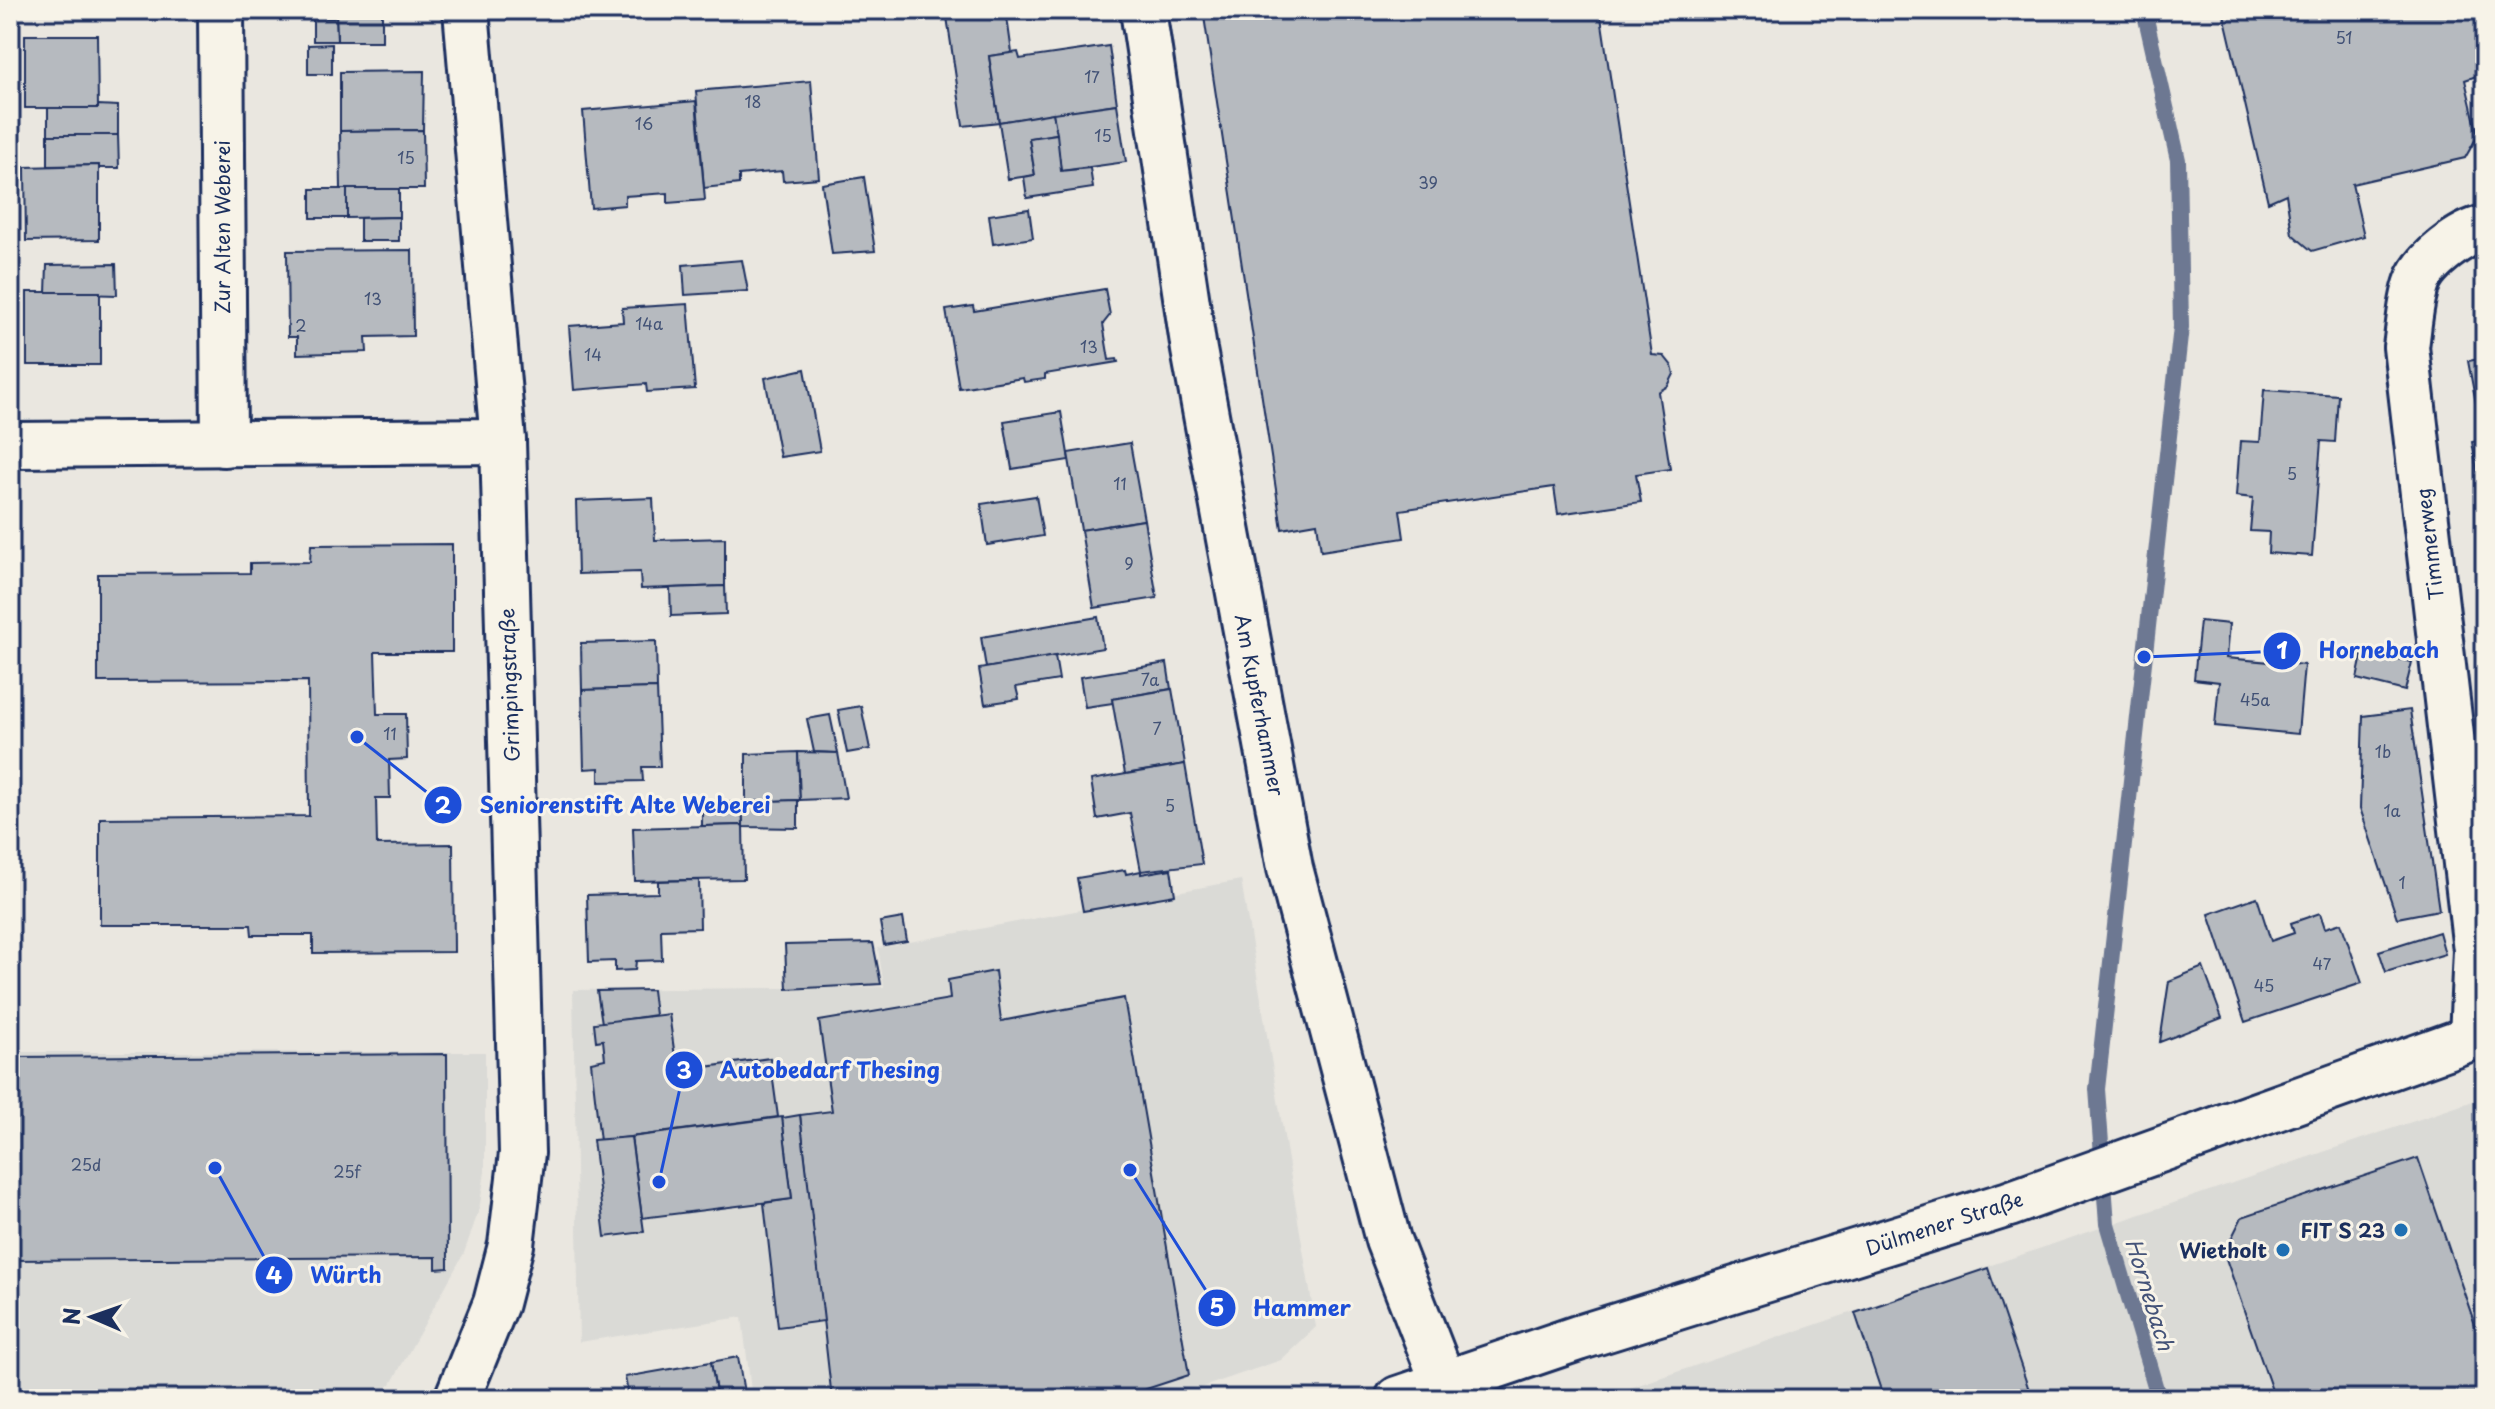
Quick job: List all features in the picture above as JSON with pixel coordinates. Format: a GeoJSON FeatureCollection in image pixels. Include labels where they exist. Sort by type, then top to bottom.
{"type":"FeatureCollection","features":[{"type":"Feature","properties":{"kind":"street","name":"Zur Alten Weberei"},"geometry":{"type":"LineString","coordinates":[[221,10],[224,444]]}},
{"type":"Feature","properties":{"kind":"street","name":"Grimpingstraße"},"geometry":{"type":"LineString","coordinates":[[457,1399],[496,1303],[511,1245],[522,1153],[503,441],[466,10]]}},
{"type":"Feature","properties":{"kind":"street","name":"Am Kupferhammer"},"geometry":{"type":"LineString","coordinates":[[1143,10],[1194,350],[1290,868],[1388,1240],[1444,1384]]}},
{"type":"Feature","properties":{"kind":"street","name":"Timmerweg"},"geometry":{"type":"LineString","coordinates":[[2478,1035],[2476,950],[2406,347],[2417,281],[2441,251],[2485,228]]}},
{"type":"Feature","properties":{"kind":"street"},"geometry":{"type":"LineString","coordinates":[[10,445],[503,441]]}},
{"type":"Feature","properties":{"kind":"street","name":"Dülmener Straße"},"geometry":{"type":"LineString","coordinates":[[1398,1399],[1578,1338],[2066,1184],[2478,1035]]}},
{"type":"Feature","properties":{"kind":"shaded area"},"geometry":{"type":"Polygon","coordinates":[[[1241,880],[1316,1327],[1281,1360],[1168,1399],[752,1399],[742,1317],[579,1342],[573,990],[884,987],[878,948],[1241,880]]]}},
{"type":"Feature","properties":{"kind":"shaded area"},"geometry":{"type":"Polygon","coordinates":[[[10,1052],[485,1052],[485,1172],[479,1210],[464,1253],[391,1384],[372,1399],[10,1399],[10,1052]]]}},
{"type":"Feature","properties":{"kind":"shaded area"},"geometry":{"type":"Polygon","coordinates":[[[2485,1097],[2485,1399],[1599,1399],[1618,1392],[2485,1097]]]}},
{"type":"Feature","properties":{"kind":"building"},"geometry":{"type":"Polygon","coordinates":[[[336,10],[382,10],[382,41],[337,41],[336,10]]]}},
{"type":"Feature","properties":{"kind":"building"},"geometry":{"type":"Polygon","coordinates":[[[946,10],[1006,10],[1012,53],[989,56],[999,122],[963,126],[946,10]]]}},
{"type":"Feature","properties":{"kind":"building"},"geometry":{"type":"Polygon","coordinates":[[[1203,10],[1600,10],[1652,355],[1664,356],[1674,374],[1668,386],[1658,392],[1670,469],[1636,474],[1641,502],[1558,514],[1554,487],[1400,510],[1404,538],[1321,551],[1317,523],[1282,529],[1203,10]]]}},
{"type":"Feature","properties":{"kind":"building"},"geometry":{"type":"Polygon","coordinates":[[[2223,10],[2485,10],[2485,73],[2465,80],[2478,135],[2465,158],[2352,184],[2364,236],[2312,251],[2292,234],[2286,194],[2268,202],[2223,10]]]}},
{"type":"Feature","properties":{"kind":"building"},"geometry":{"type":"Polygon","coordinates":[[[313,18],[336,18],[337,41],[313,41],[313,18]]]}},
{"type":"Feature","properties":{"kind":"building"},"geometry":{"type":"Polygon","coordinates":[[[25,35],[97,35],[98,108],[25,108],[25,35]]]}},
{"type":"Feature","properties":{"kind":"building"},"geometry":{"type":"Polygon","coordinates":[[[332,44],[332,74],[308,74],[308,45],[332,44]]]}},
{"type":"Feature","properties":{"kind":"building"},"geometry":{"type":"Polygon","coordinates":[[[1109,46],[1117,104],[999,122],[989,56],[1018,52],[1020,59],[1109,46]]]}},
{"type":"Feature","properties":{"kind":"building"},"geometry":{"type":"Polygon","coordinates":[[[424,71],[423,130],[340,131],[340,72],[424,71]]]}},
{"type":"Feature","properties":{"kind":"building"},"geometry":{"type":"Polygon","coordinates":[[[811,81],[819,178],[783,181],[782,171],[739,175],[739,184],[704,188],[696,91],[811,81]]]}},
{"type":"Feature","properties":{"kind":"building"},"geometry":{"type":"Polygon","coordinates":[[[696,101],[705,200],[668,203],[668,193],[625,196],[625,205],[591,208],[583,111],[696,101]]]}},
{"type":"Feature","properties":{"kind":"building"},"geometry":{"type":"Polygon","coordinates":[[[1117,104],[1126,162],[1061,171],[1053,113],[1117,104]]]}},
{"type":"Feature","properties":{"kind":"building"},"geometry":{"type":"Polygon","coordinates":[[[98,105],[118,106],[118,135],[48,135],[48,108],[98,108],[98,105]]]}},
{"type":"Feature","properties":{"kind":"building"},"geometry":{"type":"Polygon","coordinates":[[[1053,113],[1057,134],[1029,138],[1035,175],[1008,179],[999,122],[1053,113]]]}},
{"type":"Feature","properties":{"kind":"building"},"geometry":{"type":"Polygon","coordinates":[[[423,130],[424,189],[341,189],[340,131],[423,130]]]}},
{"type":"Feature","properties":{"kind":"building"},"geometry":{"type":"Polygon","coordinates":[[[1057,134],[1061,171],[1090,168],[1093,188],[1027,198],[1024,177],[1035,175],[1029,138],[1057,134]]]}},
{"type":"Feature","properties":{"kind":"building"},"geometry":{"type":"Polygon","coordinates":[[[48,135],[118,135],[119,168],[99,168],[99,165],[48,166],[48,135]]]}},
{"type":"Feature","properties":{"kind":"building"},"geometry":{"type":"Polygon","coordinates":[[[99,165],[99,240],[26,241],[25,167],[99,165]]]}},
{"type":"Feature","properties":{"kind":"building"},"geometry":{"type":"Polygon","coordinates":[[[864,177],[875,251],[832,254],[822,184],[864,177]]]}},
{"type":"Feature","properties":{"kind":"building"},"geometry":{"type":"Polygon","coordinates":[[[311,189],[347,189],[347,218],[311,218],[311,189]]]}},
{"type":"Feature","properties":{"kind":"building"},"geometry":{"type":"Polygon","coordinates":[[[347,189],[399,189],[399,217],[347,218],[347,189]]]}},
{"type":"Feature","properties":{"kind":"building"},"geometry":{"type":"Polygon","coordinates":[[[1029,209],[1033,238],[993,244],[989,215],[1029,209]]]}},
{"type":"Feature","properties":{"kind":"building"},"geometry":{"type":"Polygon","coordinates":[[[399,217],[399,241],[360,241],[360,218],[399,217]]]}},
{"type":"Feature","properties":{"kind":"building"},"geometry":{"type":"Polygon","coordinates":[[[412,250],[413,336],[366,337],[367,352],[297,354],[297,337],[288,337],[287,251],[412,250]]]}},
{"type":"Feature","properties":{"kind":"building"},"geometry":{"type":"Polygon","coordinates":[[[742,260],[748,291],[685,295],[683,265],[742,260]]]}},
{"type":"Feature","properties":{"kind":"building"},"geometry":{"type":"Polygon","coordinates":[[[116,264],[117,295],[46,293],[47,265],[116,264]]]}},
{"type":"Feature","properties":{"kind":"building"},"geometry":{"type":"Polygon","coordinates":[[[1105,289],[1110,315],[1103,324],[1109,360],[1117,359],[1118,362],[1045,374],[1045,379],[1024,382],[1023,378],[959,388],[946,310],[973,306],[974,311],[1105,289]]]}},
{"type":"Feature","properties":{"kind":"building"},"geometry":{"type":"Polygon","coordinates":[[[27,292],[100,292],[100,365],[27,365],[27,292]]]}},
{"type":"Feature","properties":{"kind":"building"},"geometry":{"type":"Polygon","coordinates":[[[688,304],[695,389],[647,392],[646,384],[574,390],[569,326],[623,322],[622,308],[688,304]]]}},
{"type":"Feature","properties":{"kind":"building"},"geometry":{"type":"Polygon","coordinates":[[[2485,358],[2483,505],[2472,442],[2483,440],[2468,361],[2485,358]]]}},
{"type":"Feature","properties":{"kind":"building"},"geometry":{"type":"Polygon","coordinates":[[[805,369],[820,451],[780,457],[765,378],[805,369]]]}},
{"type":"Feature","properties":{"kind":"building"},"geometry":{"type":"Polygon","coordinates":[[[2264,390],[2338,395],[2335,442],[2321,441],[2312,556],[2268,553],[2269,532],[2250,531],[2253,498],[2236,496],[2240,441],[2260,442],[2264,390]]]}},
{"type":"Feature","properties":{"kind":"building"},"geometry":{"type":"Polygon","coordinates":[[[1061,412],[1069,460],[1012,469],[1004,421],[1061,412]]]}},
{"type":"Feature","properties":{"kind":"building"},"geometry":{"type":"Polygon","coordinates":[[[1130,443],[1144,520],[1081,530],[1068,453],[1130,443]]]}},
{"type":"Feature","properties":{"kind":"building"},"geometry":{"type":"Polygon","coordinates":[[[1036,496],[1043,536],[987,545],[981,504],[1036,496]]]}},
{"type":"Feature","properties":{"kind":"building"},"geometry":{"type":"Polygon","coordinates":[[[653,498],[655,540],[725,538],[725,586],[641,589],[640,572],[578,574],[576,501],[653,498]]]}},
{"type":"Feature","properties":{"kind":"building"},"geometry":{"type":"Polygon","coordinates":[[[1144,520],[1157,598],[1094,608],[1081,530],[1144,520]]]}},
{"type":"Feature","properties":{"kind":"building"},"geometry":{"type":"Polygon","coordinates":[[[452,544],[452,652],[375,652],[377,714],[406,714],[407,759],[389,760],[390,798],[376,798],[377,845],[453,844],[454,952],[313,953],[313,935],[252,935],[251,925],[100,925],[100,818],[309,816],[308,681],[98,682],[98,574],[250,573],[250,563],[310,562],[311,545],[452,544]]]}},
{"type":"Feature","properties":{"kind":"building"},"geometry":{"type":"Polygon","coordinates":[[[725,586],[726,614],[671,616],[670,588],[725,586]]]}},
{"type":"Feature","properties":{"kind":"building"},"geometry":{"type":"Polygon","coordinates":[[[1098,617],[1103,648],[986,668],[981,637],[1098,617]]]}},
{"type":"Feature","properties":{"kind":"building"},"geometry":{"type":"Polygon","coordinates":[[[2200,621],[2229,624],[2226,658],[2304,665],[2298,734],[2215,726],[2219,682],[2194,679],[2200,621]]]}},
{"type":"Feature","properties":{"kind":"building"},"geometry":{"type":"Polygon","coordinates":[[[656,641],[657,688],[582,690],[581,643],[656,641]]]}},
{"type":"Feature","properties":{"kind":"building"},"geometry":{"type":"Polygon","coordinates":[[[2363,651],[2412,662],[2405,691],[2357,679],[2363,651]]]}},
{"type":"Feature","properties":{"kind":"building"},"geometry":{"type":"Polygon","coordinates":[[[1055,656],[1059,680],[1016,687],[1019,699],[985,704],[979,669],[1055,656]]]}},
{"type":"Feature","properties":{"kind":"building"},"geometry":{"type":"Polygon","coordinates":[[[1167,663],[1171,689],[1085,707],[1080,677],[1167,663]]]}},
{"type":"Feature","properties":{"kind":"building"},"geometry":{"type":"Polygon","coordinates":[[[657,688],[660,767],[642,767],[643,781],[599,782],[599,768],[584,769],[582,690],[657,688]]]}},
{"type":"Feature","properties":{"kind":"building"},"geometry":{"type":"Polygon","coordinates":[[[1172,689],[1185,764],[1125,774],[1112,699],[1172,689]]]}},
{"type":"Feature","properties":{"kind":"building"},"geometry":{"type":"Polygon","coordinates":[[[861,706],[870,749],[847,753],[838,710],[861,706]]]}},
{"type":"Feature","properties":{"kind":"building"},"geometry":{"type":"Polygon","coordinates":[[[2410,710],[2439,910],[2397,918],[2360,808],[2363,716],[2410,710]]]}},
{"type":"Feature","properties":{"kind":"building"},"geometry":{"type":"Polygon","coordinates":[[[830,715],[838,753],[814,752],[807,719],[830,715]]]}},
{"type":"Feature","properties":{"kind":"building"},"geometry":{"type":"Polygon","coordinates":[[[798,752],[800,800],[746,802],[746,754],[798,752]]]}},
{"type":"Feature","properties":{"kind":"building"},"geometry":{"type":"Polygon","coordinates":[[[798,752],[838,753],[846,798],[800,800],[798,752]]]}},
{"type":"Feature","properties":{"kind":"building"},"geometry":{"type":"Polygon","coordinates":[[[1185,764],[1202,864],[1141,871],[1130,813],[1097,819],[1091,780],[1185,764]]]}},
{"type":"Feature","properties":{"kind":"building"},"geometry":{"type":"Polygon","coordinates":[[[798,800],[798,828],[743,827],[742,802],[798,800]]]}},
{"type":"Feature","properties":{"kind":"building"},"geometry":{"type":"Polygon","coordinates":[[[742,802],[743,825],[702,826],[702,804],[742,802]]]}},
{"type":"Feature","properties":{"kind":"building"},"geometry":{"type":"Polygon","coordinates":[[[743,825],[744,879],[635,881],[633,828],[743,825]]]}},
{"type":"Feature","properties":{"kind":"building"},"geometry":{"type":"Polygon","coordinates":[[[1171,869],[1175,895],[1083,911],[1077,878],[1125,870],[1126,874],[1141,871],[1141,874],[1171,869]]]}},
{"type":"Feature","properties":{"kind":"building"},"geometry":{"type":"Polygon","coordinates":[[[699,880],[700,928],[661,929],[662,960],[636,961],[635,970],[615,971],[615,961],[589,962],[587,895],[658,893],[658,881],[699,880]]]}},
{"type":"Feature","properties":{"kind":"building"},"geometry":{"type":"Polygon","coordinates":[[[2257,897],[2271,941],[2294,933],[2291,923],[2320,913],[2325,928],[2341,923],[2362,983],[2245,1022],[2209,914],[2257,897]]]}},
{"type":"Feature","properties":{"kind":"building"},"geometry":{"type":"Polygon","coordinates":[[[903,918],[907,941],[884,945],[880,922],[903,918]]]}},
{"type":"Feature","properties":{"kind":"building"},"geometry":{"type":"Polygon","coordinates":[[[2439,932],[2445,954],[2386,972],[2379,951],[2439,932]]]}},
{"type":"Feature","properties":{"kind":"building"},"geometry":{"type":"Polygon","coordinates":[[[873,943],[881,984],[787,989],[785,945],[873,943]]]}},
{"type":"Feature","properties":{"kind":"building"},"geometry":{"type":"Polygon","coordinates":[[[2203,967],[2222,1018],[2160,1042],[2169,981],[2203,967]]]}},
{"type":"Feature","properties":{"kind":"building"},"geometry":{"type":"Polygon","coordinates":[[[995,971],[1001,1021],[1124,998],[1189,1375],[1116,1399],[832,1399],[800,1115],[832,1111],[819,1021],[950,999],[948,980],[995,971]]]}},
{"type":"Feature","properties":{"kind":"building"},"geometry":{"type":"Polygon","coordinates":[[[652,990],[655,1015],[602,1023],[597,991],[652,990]]]}},
{"type":"Feature","properties":{"kind":"building"},"geometry":{"type":"Polygon","coordinates":[[[669,1014],[677,1071],[770,1058],[778,1117],[600,1141],[591,1062],[605,1059],[603,1040],[596,1041],[594,1023],[669,1014]]]}},
{"type":"Feature","properties":{"kind":"building"},"geometry":{"type":"Polygon","coordinates":[[[447,1054],[448,1268],[436,1269],[436,1257],[10,1260],[10,1057],[447,1054]]]}},
{"type":"Feature","properties":{"kind":"building"},"geometry":{"type":"Polygon","coordinates":[[[800,1115],[824,1321],[778,1327],[764,1203],[792,1199],[782,1118],[800,1115]]]}},
{"type":"Feature","properties":{"kind":"building"},"geometry":{"type":"Polygon","coordinates":[[[782,1117],[792,1199],[642,1218],[631,1137],[782,1117]]]}},
{"type":"Feature","properties":{"kind":"building"},"geometry":{"type":"Polygon","coordinates":[[[631,1137],[644,1232],[605,1237],[593,1140],[631,1137]]]}},
{"type":"Feature","properties":{"kind":"building"},"geometry":{"type":"Polygon","coordinates":[[[2418,1158],[2485,1354],[2485,1399],[2275,1399],[2224,1253],[2242,1217],[2418,1158]]]}},
{"type":"Feature","properties":{"kind":"building"},"geometry":{"type":"Polygon","coordinates":[[[1988,1268],[2032,1399],[1884,1399],[1855,1313],[1988,1268]]]}},
{"type":"Feature","properties":{"kind":"building"},"geometry":{"type":"Polygon","coordinates":[[[738,1357],[745,1399],[717,1399],[711,1362],[738,1357]]]}},
{"type":"Feature","properties":{"kind":"building"},"geometry":{"type":"Polygon","coordinates":[[[711,1362],[717,1399],[629,1399],[625,1377],[711,1362]]]}},
{"type":"Feature","properties":{"kind":"waterway","name":"Hornebach"},"geometry":{"type":"LineString","coordinates":[[2144,10],[2178,160],[2181,327],[2097,1089],[2107,1224],[2159,1399]]}},
{"type":"Feature","properties":{"kind":"place","name":"Hornebach"},"geometry":{"type":"Point","coordinates":[2144,657]}},
{"type":"Feature","properties":{"kind":"place","name":"Seniorenstift Alte Weberei"},"geometry":{"type":"Point","coordinates":[357,737]}},
{"type":"Feature","properties":{"kind":"place","name":"Würth"},"geometry":{"type":"Point","coordinates":[215,1168]}},
{"type":"Feature","properties":{"kind":"place","name":"Hammer"},"geometry":{"type":"Point","coordinates":[1130,1170]}},
{"type":"Feature","properties":{"kind":"place","name":"Autobedarf Thesing"},"geometry":{"type":"Point","coordinates":[659,1182]}},
{"type":"Feature","properties":{"kind":"place","name":"FIT S 23"},"geometry":{"type":"Point","coordinates":[2401,1230]}},
{"type":"Feature","properties":{"kind":"place","name":"Wietholt"},"geometry":{"type":"Point","coordinates":[2283,1250]}}]}
